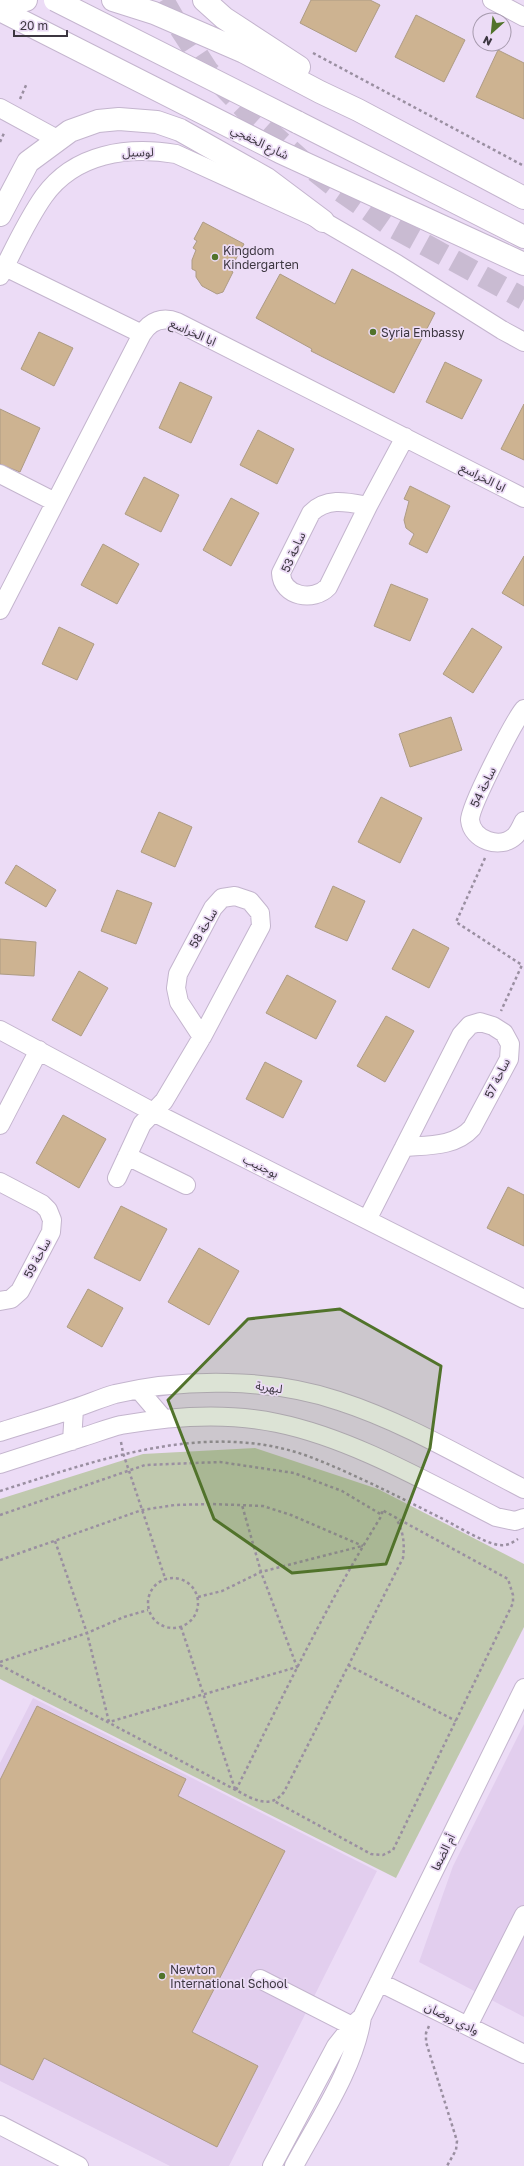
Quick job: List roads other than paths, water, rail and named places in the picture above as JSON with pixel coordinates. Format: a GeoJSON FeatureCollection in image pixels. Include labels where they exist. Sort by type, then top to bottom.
{"type":"FeatureCollection","features":[{"type":"Feature","properties":{"kind":"highway"},"geometry":{"type":"LineString","coordinates":[[0,7],[26,0]]}},
{"type":"Feature","properties":{"kind":"highway"},"geometry":{"type":"LineString","coordinates":[[55,0],[524,237]]}},
{"type":"Feature","properties":{"kind":"highway"},"geometry":{"type":"LineString","coordinates":[[113,0],[154,13],[238,49],[358,110],[524,198]]}},
{"type":"Feature","properties":{"kind":"highway"},"geometry":{"type":"LineString","coordinates":[[204,0],[224,18],[325,83],[358,110]]}},
{"type":"Feature","properties":{"kind":"highway","name":"شارع الخفجي"},"geometry":{"type":"LineString","coordinates":[[0,10],[280,152],[524,264]]}},
{"type":"Feature","properties":{"kind":"highway"},"geometry":{"type":"LineString","coordinates":[[0,215],[28,162],[70,131],[98,121],[118,119],[157,122],[180,130],[267,179],[323,220]]}},
{"type":"Feature","properties":{"kind":"street"},"geometry":{"type":"LineString","coordinates":[[492,0],[524,17]]}},
{"type":"Feature","properties":{"kind":"street"},"geometry":{"type":"LineString","coordinates":[[0,108],[58,139]]}},
{"type":"Feature","properties":{"kind":"street","name":"لوسيل"},"geometry":{"type":"LineString","coordinates":[[2,271],[51,186],[64,175],[85,162],[103,155],[126,150],[153,150],[176,154],[323,220]]}},
{"type":"Feature","properties":{"kind":"street"},"geometry":{"type":"LineString","coordinates":[[323,220],[524,342]]}},
{"type":"Feature","properties":{"kind":"street"},"geometry":{"type":"LineString","coordinates":[[2,271],[142,334]]}},
{"type":"Feature","properties":{"kind":"street","name":"ابا الخراسع"},"geometry":{"type":"LineString","coordinates":[[0,610],[142,334],[147,326],[158,320],[166,319],[178,322],[524,498]]}},
{"type":"Feature","properties":{"kind":"street","name":"ساحة 53"},"geometry":{"type":"LineString","coordinates":[[368,506],[348,502],[330,502],[314,510],[282,573],[282,579],[286,587],[304,596],[310,597],[322,593],[328,587],[368,506],[406,437]]}},
{"type":"Feature","properties":{"kind":"street"},"geometry":{"type":"LineString","coordinates":[[0,474],[55,502]]}},
{"type":"Feature","properties":{"kind":"street","name":"ساحة 54"},"geometry":{"type":"LineString","coordinates":[[524,709],[471,812],[470,818],[474,831],[478,836],[492,843],[505,842],[514,837],[524,820]]}},
{"type":"Feature","properties":{"kind":"street","name":"ساحة 58"},"geometry":{"type":"LineString","coordinates":[[117,1178],[142,1124],[164,1101],[202,1037],[261,926],[260,913],[250,900],[236,896],[222,898],[213,908],[178,974],[176,988],[179,1002],[202,1037]]}},
{"type":"Feature","properties":{"kind":"street","name":"ساحة 57"},"geometry":{"type":"LineString","coordinates":[[480,1022],[494,1026],[504,1033],[510,1044],[509,1058],[472,1128],[464,1137],[455,1141],[404,1147],[461,1035],[470,1025],[480,1022]]}},
{"type":"Feature","properties":{"kind":"street","name":"بوجنيب"},"geometry":{"type":"LineString","coordinates":[[0,1030],[153,1112],[368,1218],[524,1298]]}},
{"type":"Feature","properties":{"kind":"street"},"geometry":{"type":"LineString","coordinates":[[0,1125],[39,1050]]}},
{"type":"Feature","properties":{"kind":"street"},"geometry":{"type":"LineString","coordinates":[[368,1218],[404,1147]]}},
{"type":"Feature","properties":{"kind":"street"},"geometry":{"type":"LineString","coordinates":[[127,1156],[186,1185]]}},
{"type":"Feature","properties":{"kind":"street","name":"ساحة 59"},"geometry":{"type":"LineString","coordinates":[[0,1182],[42,1204],[48,1210],[52,1220],[51,1232],[20,1291],[12,1299],[0,1301]]}},
{"type":"Feature","properties":{"kind":"street","name":"لبهرية"},"geometry":{"type":"LineString","coordinates":[[0,1432],[114,1395],[139,1390],[204,1383],[254,1385],[300,1391],[338,1400],[390,1420],[524,1489]]}},
{"type":"Feature","properties":{"kind":"street"},"geometry":{"type":"LineString","coordinates":[[139,1390],[163,1418]]}},
{"type":"Feature","properties":{"kind":"street"},"geometry":{"type":"LineString","coordinates":[[72,1441],[74,1409]]}},
{"type":"Feature","properties":{"kind":"street"},"geometry":{"type":"LineString","coordinates":[[0,1464],[119,1426],[163,1418],[197,1416],[235,1417],[277,1423],[314,1434],[365,1453],[496,1517],[515,1521],[524,1518]]}},
{"type":"Feature","properties":{"kind":"street","name":"أم الضعا"},"geometry":{"type":"LineString","coordinates":[[272,2166],[336,2046],[357,2021],[379,1982],[524,1688]]}},
{"type":"Feature","properties":{"kind":"street"},"geometry":{"type":"LineString","coordinates":[[468,2026],[524,1915]]}},
{"type":"Feature","properties":{"kind":"street"},"geometry":{"type":"LineString","coordinates":[[260,1979],[357,2021]]}},
{"type":"Feature","properties":{"kind":"street","name":"وادي روضان"},"geometry":{"type":"LineString","coordinates":[[379,1982],[524,2054]]}},
{"type":"Feature","properties":{"kind":"street","name":"أم الضعا"},"geometry":{"type":"LineString","coordinates":[[294,2166],[352,2055],[357,2021]]}},
{"type":"Feature","properties":{"kind":"street"},"geometry":{"type":"LineString","coordinates":[[0,2125],[79,2166]]}},
{"type":"Feature","properties":{"kind":"tunnel"},"geometry":{"type":"LineString","coordinates":[[163,0],[208,71],[250,114],[301,160],[338,189],[391,226],[524,299]]}},
{"type":"Feature","properties":{"kind":"place","name":"Kingdom Kindergarten"},"geometry":{"type":"Point","coordinates":[215,257]}},
{"type":"Feature","properties":{"kind":"place","name":"Syria Embassy"},"geometry":{"type":"Point","coordinates":[373,332]}},
{"type":"Feature","properties":{"kind":"place","name":"Newton International School"},"geometry":{"type":"Point","coordinates":[162,1976]}}]}
